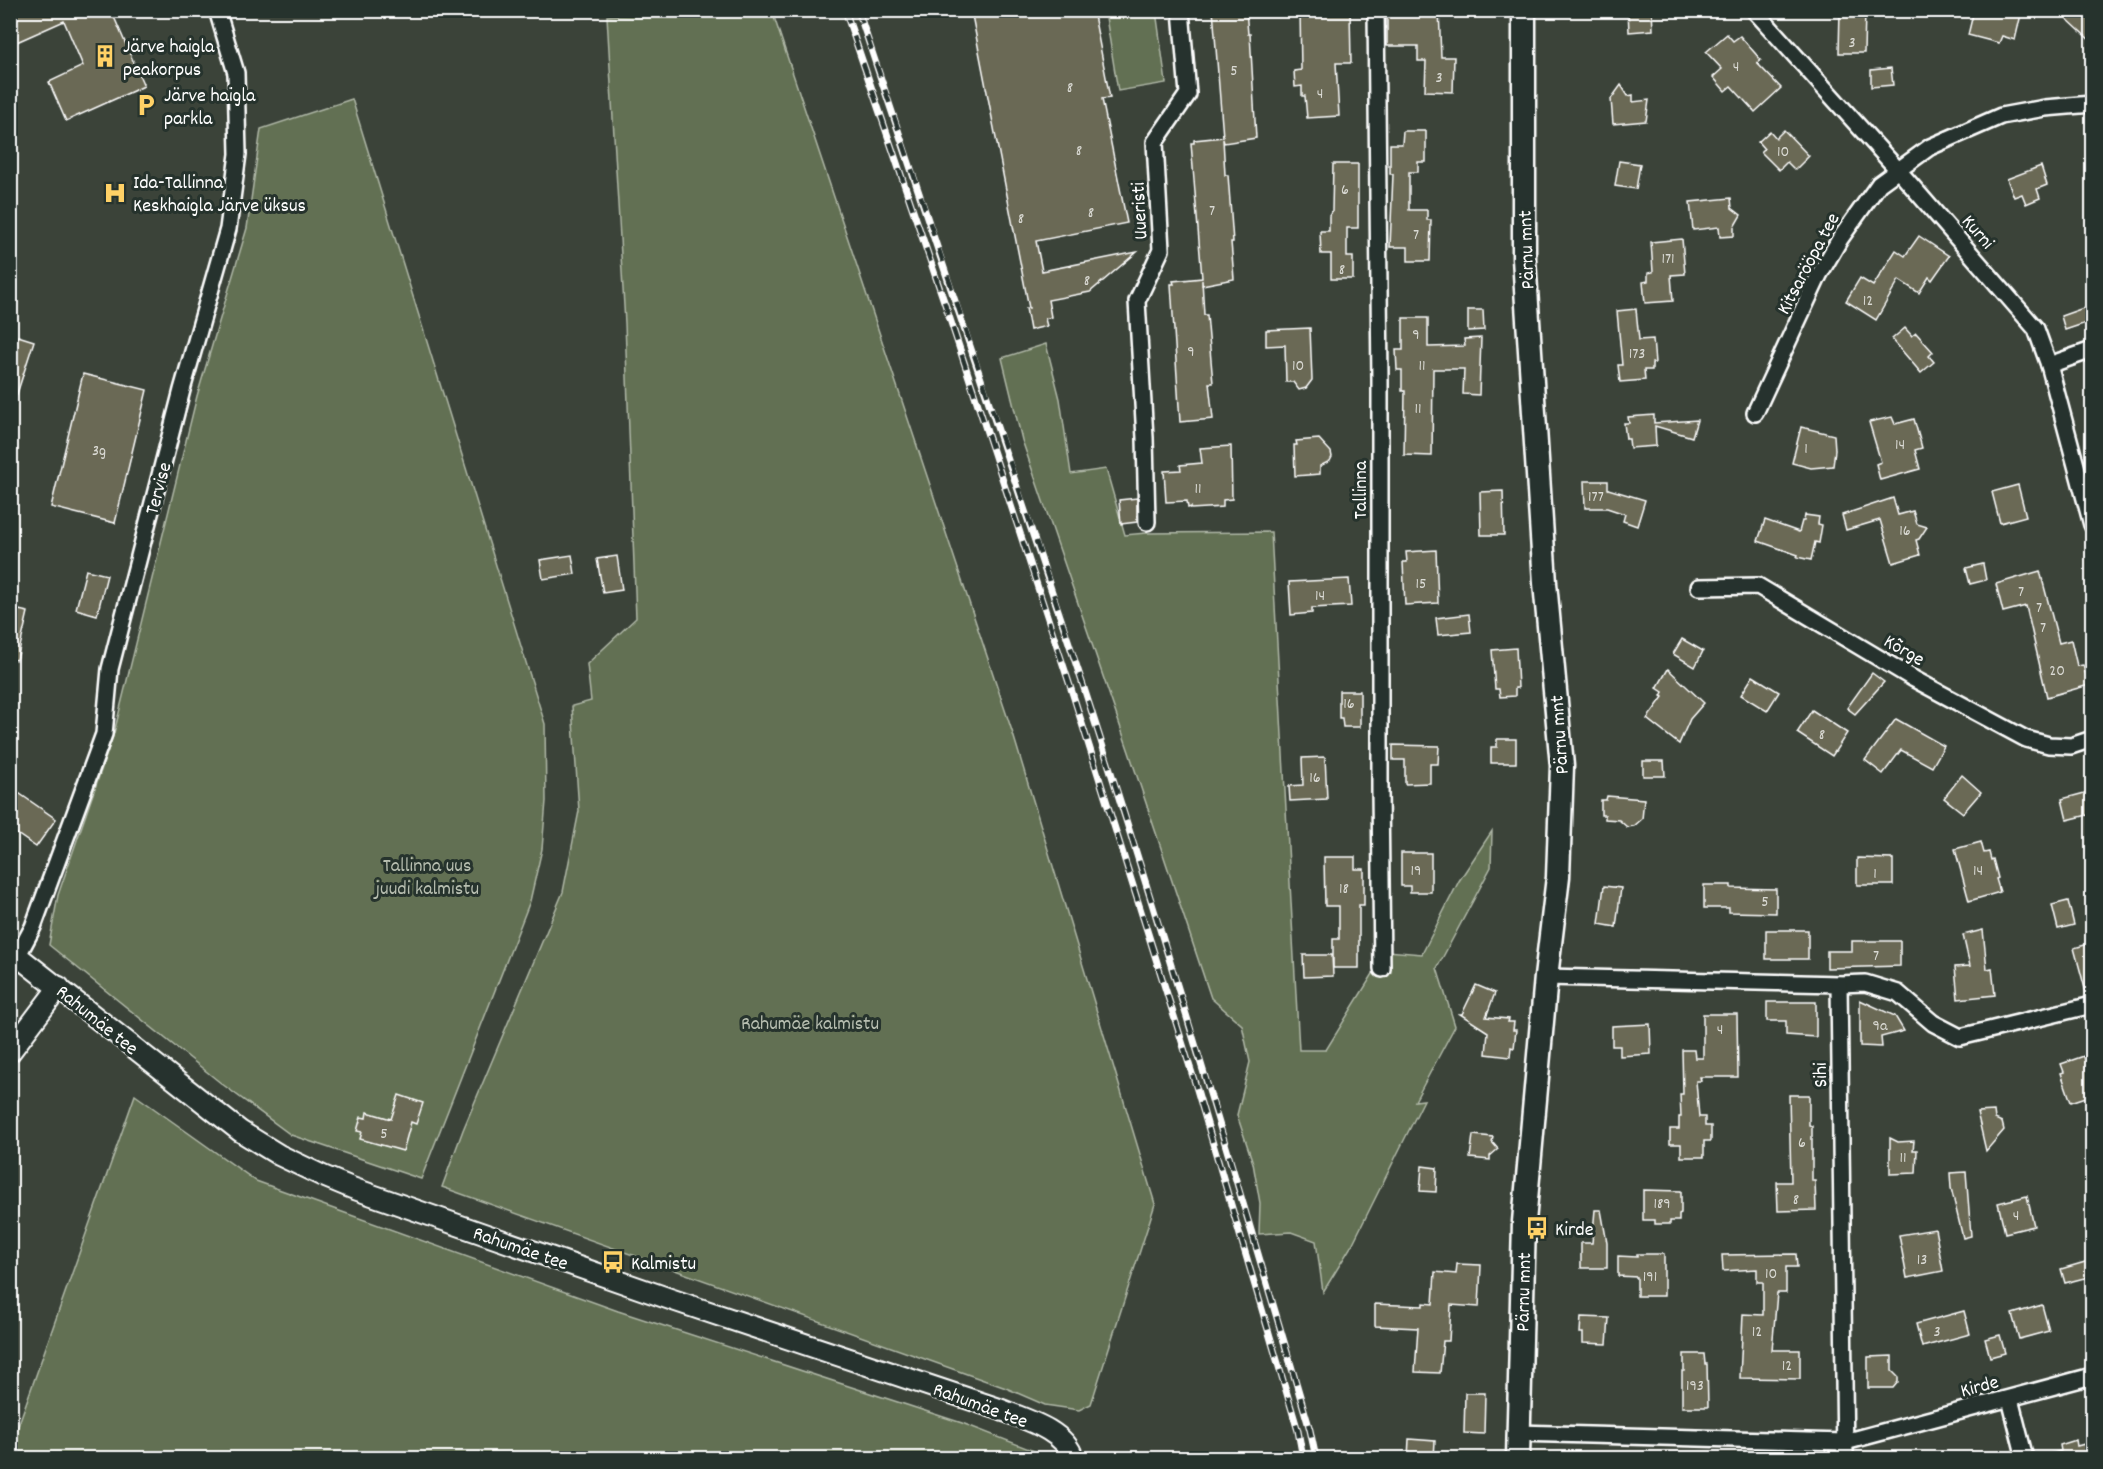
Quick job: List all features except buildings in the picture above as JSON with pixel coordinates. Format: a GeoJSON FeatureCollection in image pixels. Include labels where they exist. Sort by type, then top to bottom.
{"type":"FeatureCollection","features":[{"type":"Feature","properties":{"kind":"main road","name":"Pärnu mnt"},"geometry":{"type":"LineString","coordinates":[[1518,1458],[1524,1222],[1546,977],[1558,877],[1562,766],[1545,583],[1524,258],[1524,10]]}},
{"type":"Feature","properties":{"kind":"street","name":"Tervise"},"geometry":{"type":"LineString","coordinates":[[14,953],[33,927],[104,735],[110,669],[182,390],[228,229],[238,154],[236,73],[217,10]]}},
{"type":"Feature","properties":{"kind":"street","name":"Uueristi"},"geometry":{"type":"LineString","coordinates":[[1147,522],[1137,301],[1161,250],[1155,142],[1188,94],[1181,10]]}},
{"type":"Feature","properties":{"kind":"street","name":"Tallinna"},"geometry":{"type":"LineString","coordinates":[[1376,10],[1382,969]]}},
{"type":"Feature","properties":{"kind":"street","name":"Kurni"},"geometry":{"type":"LineString","coordinates":[[1754,10],[2036,328],[2049,365],[2092,525]]}},
{"type":"Feature","properties":{"kind":"street","name":"Kitsarööpa tee"},"geometry":{"type":"LineString","coordinates":[[1755,413],[1820,275],[1840,239],[1879,184],[1930,147],[2001,116],[2045,108],[2092,104]]}},
{"type":"Feature","properties":{"kind":"street"},"geometry":{"type":"LineString","coordinates":[[2049,365],[2092,350]]}},
{"type":"Feature","properties":{"kind":"street","name":"Kõrge"},"geometry":{"type":"LineString","coordinates":[[1699,587],[1758,586],[1914,679],[2026,739],[2049,745],[2071,746],[2092,739]]}},
{"type":"Feature","properties":{"kind":"street","name":"Rahumäe tee"},"geometry":{"type":"LineString","coordinates":[[14,953],[240,1131],[279,1155],[323,1176],[670,1299],[999,1409],[1047,1429],[1071,1450],[1073,1458]]}},
{"type":"Feature","properties":{"kind":"street"},"geometry":{"type":"LineString","coordinates":[[1546,977],[1865,983],[1898,993],[1933,1023],[1960,1037],[2092,1005]]}},
{"type":"Feature","properties":{"kind":"street","name":"Sihi"},"geometry":{"type":"LineString","coordinates":[[1839,984],[1845,1458]]}},
{"type":"Feature","properties":{"kind":"street"},"geometry":{"type":"LineString","coordinates":[[10,1052],[59,987]]}},
{"type":"Feature","properties":{"kind":"street","name":"Kirde"},"geometry":{"type":"LineString","coordinates":[[1518,1433],[1845,1442],[2092,1376]]}},
{"type":"Feature","properties":{"kind":"street"},"geometry":{"type":"LineString","coordinates":[[2010,1399],[2025,1458]]}},
{"type":"Feature","properties":{"kind":"green space","name":"Rahumäe kalmistu"},"geometry":{"type":"Polygon","coordinates":[[[685,10],[772,11],[1013,734],[1155,1204],[1091,1404],[1079,1410],[1045,1405],[1006,1388],[442,1187],[463,1130],[563,892],[579,811],[572,706],[591,701],[587,664],[636,618],[625,323],[607,16],[685,10]]]}},
{"type":"Feature","properties":{"kind":"green space"},"geometry":{"type":"Polygon","coordinates":[[[1105,11],[1156,11],[1166,83],[1118,91],[1105,11]]]}},
{"type":"Feature","properties":{"kind":"green space","name":"Tallinna uus juudi kalmistu"},"geometry":{"type":"Polygon","coordinates":[[[352,99],[545,724],[546,801],[542,849],[530,901],[421,1179],[291,1135],[222,1084],[49,945],[58,895],[114,733],[197,396],[247,228],[261,129],[352,99]]]}},
{"type":"Feature","properties":{"kind":"green space"},"geometry":{"type":"Polygon","coordinates":[[[1046,344],[1060,399],[1071,474],[1106,469],[1125,535],[1271,532],[1299,1050],[1326,1050],[1387,951],[1422,954],[1459,881],[1492,831],[1491,867],[1437,968],[1455,1026],[1415,1101],[1424,1100],[1352,1245],[1323,1292],[1316,1241],[1291,1232],[1259,1234],[1260,1203],[1253,1163],[1237,1115],[1250,1062],[1242,1025],[1211,998],[1022,440],[1002,358],[1046,344]]]}},
{"type":"Feature","properties":{"kind":"green space"},"geometry":{"type":"Polygon","coordinates":[[[135,1095],[256,1181],[618,1311],[962,1423],[1052,1458],[11,1458],[11,1446],[135,1095]]]}},
{"type":"Feature","properties":{"kind":"railway"},"geometry":{"type":"LineString","coordinates":[[845,10],[947,310],[1073,695],[1195,1083],[1298,1431],[1303,1458]]}},
{"type":"Feature","properties":{"kind":"railway"},"geometry":{"type":"LineString","coordinates":[[858,10],[1113,778],[1227,1150],[1310,1430],[1316,1458]]}},
{"type":"Feature","properties":{"kind":"place","name":"Järve haigla peakorpus"},"geometry":{"type":"Point","coordinates":[105,56]}},
{"type":"Feature","properties":{"kind":"place","name":"Järve haigla parkla"},"geometry":{"type":"Point","coordinates":[146,105]}},
{"type":"Feature","properties":{"kind":"place","name":"Ida-Tallinna Keskhaigla Järve üksus"},"geometry":{"type":"Point","coordinates":[115,193]}},
{"type":"Feature","properties":{"kind":"place","name":"Kirde"},"geometry":{"type":"Point","coordinates":[1537,1228]}},
{"type":"Feature","properties":{"kind":"place","name":"Kalmistu"},"geometry":{"type":"Point","coordinates":[613,1262]}}]}
